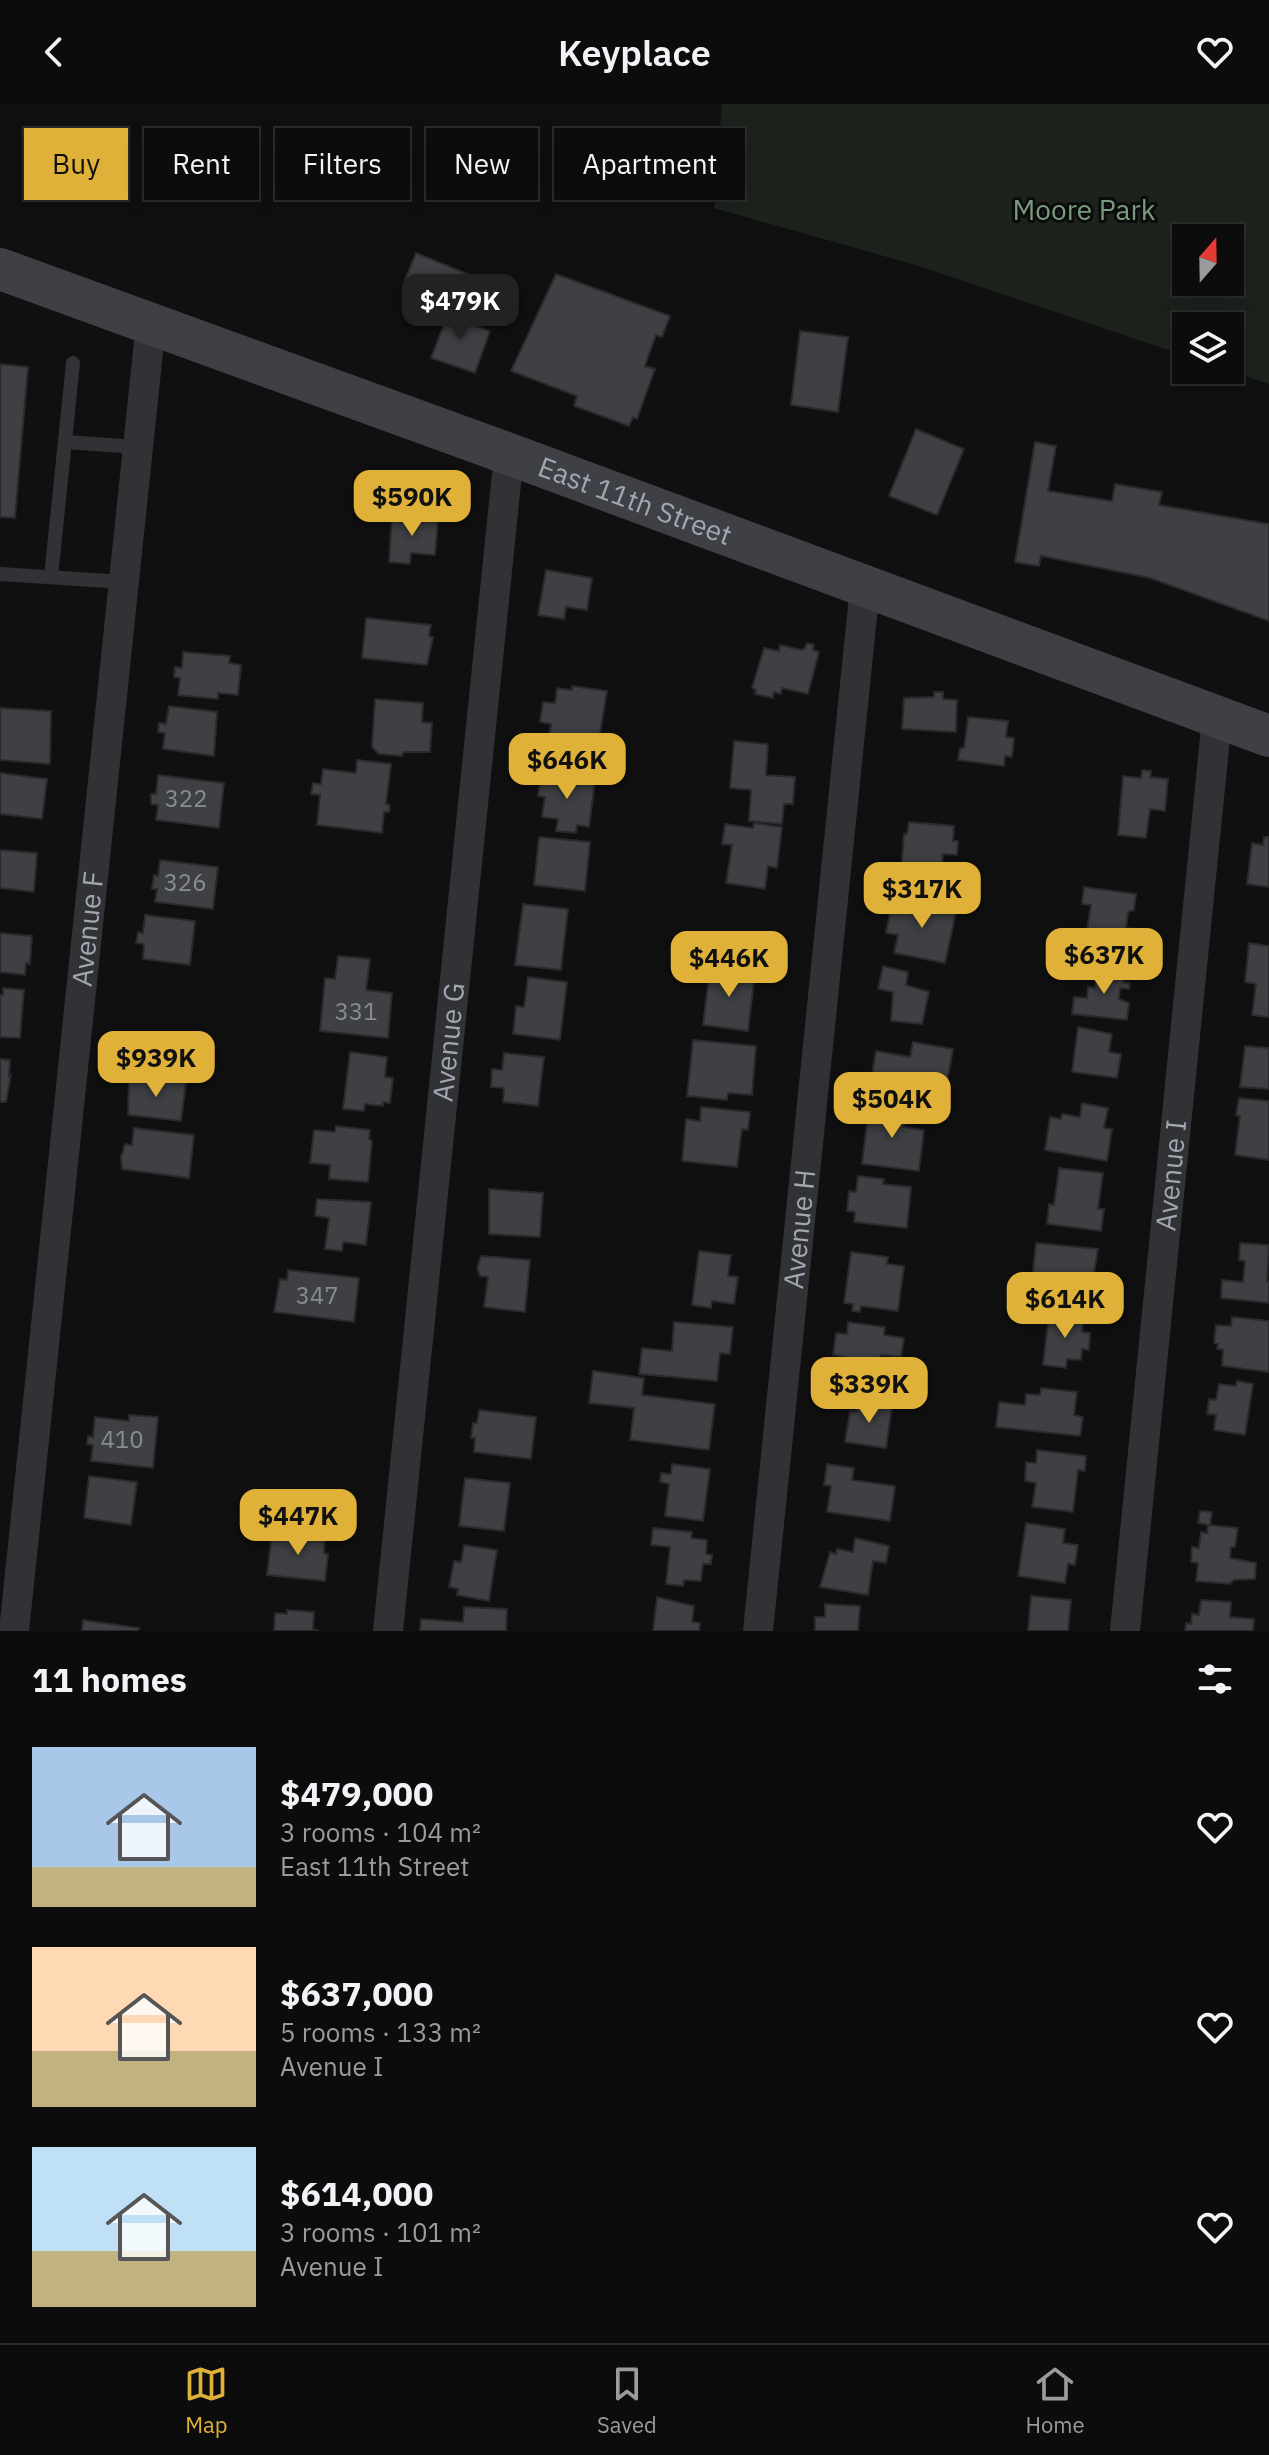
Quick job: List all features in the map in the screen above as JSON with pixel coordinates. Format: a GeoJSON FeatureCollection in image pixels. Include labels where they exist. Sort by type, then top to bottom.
{"type":"FeatureCollection","features":[{"type":"Feature","properties":{"kind":"street","name":"East 11th Street"},"geometry":{"type":"LineString","coordinates":[[0,269],[1269,736]]}},
{"type":"Feature","properties":{"kind":"street","name":"Avenue F"},"geometry":{"type":"LineString","coordinates":[[14,1631],[151,323]]}},
{"type":"Feature","properties":{"kind":"street","name":"Avenue G"},"geometry":{"type":"LineString","coordinates":[[388,1631],[509,454]]}},
{"type":"Feature","properties":{"kind":"street","name":"Avenue H"},"geometry":{"type":"LineString","coordinates":[[758,1631],[865,587]]}},
{"type":"Feature","properties":{"kind":"street","name":"Avenue I"},"geometry":{"type":"LineString","coordinates":[[1125,1631],[1217,718]]}},
{"type":"Feature","properties":{"kind":"lane"},"geometry":{"type":"LineString","coordinates":[[51,577],[73,363]]}},
{"type":"Feature","properties":{"kind":"lane"},"geometry":{"type":"LineString","coordinates":[[65,442],[138,447]]}},
{"type":"Feature","properties":{"kind":"lane"},"geometry":{"type":"LineString","coordinates":[[0,574],[124,582]]}},
{"type":"Feature","properties":{"kind":"green space","name":"Moore Park"},"geometry":{"type":"Polygon","coordinates":[[[722,104],[1269,104],[1269,384],[1244,375],[1244,312],[1172,312],[1172,351],[919,266],[714,208],[715,200],[745,200],[745,128],[720,128],[722,104]]]}},
{"type":"Feature","properties":{"kind":"building"},"geometry":{"type":"Polygon","coordinates":[[[416,253],[473,276],[461,305],[404,282],[416,253]]]}},
{"type":"Feature","properties":{"kind":"building"},"geometry":{"type":"Polygon","coordinates":[[[556,274],[670,316],[662,337],[656,335],[645,366],[655,369],[637,419],[633,417],[629,426],[574,406],[577,396],[511,371],[556,274]]]}},
{"type":"Feature","properties":{"kind":"building"},"geometry":{"type":"Polygon","coordinates":[[[451,306],[463,310],[460,320],[490,331],[475,373],[431,358],[451,306]]]}},
{"type":"Feature","properties":{"kind":"building"},"geometry":{"type":"Polygon","coordinates":[[[800,331],[848,337],[838,412],[791,405],[800,331]]]}},
{"type":"Feature","properties":{"kind":"building"},"geometry":{"type":"Polygon","coordinates":[[[0,364],[28,367],[15,518],[0,517],[0,364]]]}},
{"type":"Feature","properties":{"kind":"building"},"geometry":{"type":"Polygon","coordinates":[[[916,429],[964,449],[937,515],[889,496],[916,429]]]}},
{"type":"Feature","properties":{"kind":"building"},"geometry":{"type":"Polygon","coordinates":[[[1035,442],[1056,446],[1048,491],[1112,501],[1115,484],[1162,492],[1159,505],[1269,524],[1269,621],[1150,578],[1041,556],[1039,566],[1015,562],[1035,442]]]}},
{"type":"Feature","properties":{"kind":"building"},"geometry":{"type":"Polygon","coordinates":[[[392,515],[438,519],[435,555],[411,553],[410,564],[389,562],[392,515]]]}},
{"type":"Feature","properties":{"kind":"building"},"geometry":{"type":"Polygon","coordinates":[[[546,570],[592,578],[587,610],[566,607],[564,619],[538,615],[546,570]]]}},
{"type":"Feature","properties":{"kind":"building"},"geometry":{"type":"Polygon","coordinates":[[[366,618],[431,625],[429,636],[433,637],[427,665],[362,658],[366,618]]]}},
{"type":"Feature","properties":{"kind":"building"},"geometry":{"type":"Polygon","coordinates":[[[807,643],[814,645],[813,650],[819,652],[808,694],[782,688],[781,694],[774,692],[773,698],[755,694],[756,690],[752,688],[764,648],[779,651],[780,645],[801,650],[807,643]]]}},
{"type":"Feature","properties":{"kind":"building"},"geometry":{"type":"Polygon","coordinates":[[[183,652],[230,656],[229,663],[241,665],[238,695],[218,693],[218,699],[178,695],[180,678],[174,677],[175,667],[182,668],[183,652]]]}},
{"type":"Feature","properties":{"kind":"building"},"geometry":{"type":"Polygon","coordinates":[[[572,686],[607,691],[598,746],[584,744],[582,755],[547,749],[551,724],[540,722],[543,702],[555,703],[557,688],[572,690],[572,686]]]}},
{"type":"Feature","properties":{"kind":"building"},"geometry":{"type":"Polygon","coordinates":[[[934,692],[943,692],[943,699],[957,700],[956,732],[902,729],[904,698],[934,697],[934,692]]]}},
{"type":"Feature","properties":{"kind":"building"},"geometry":{"type":"Polygon","coordinates":[[[375,699],[423,703],[422,722],[432,723],[430,752],[403,752],[402,756],[379,754],[372,747],[375,699]]]}},
{"type":"Feature","properties":{"kind":"building"},"geometry":{"type":"Polygon","coordinates":[[[169,706],[217,712],[214,756],[163,749],[165,733],[158,732],[159,723],[166,724],[169,706]]]}},
{"type":"Feature","properties":{"kind":"building"},"geometry":{"type":"Polygon","coordinates":[[[0,708],[51,711],[50,764],[0,760],[0,708]]]}},
{"type":"Feature","properties":{"kind":"building"},"geometry":{"type":"Polygon","coordinates":[[[968,717],[1008,721],[1006,737],[1014,738],[1012,757],[1005,756],[1004,766],[958,760],[960,748],[964,748],[968,717]]]}},
{"type":"Feature","properties":{"kind":"building"},"geometry":{"type":"Polygon","coordinates":[[[734,741],[768,744],[766,775],[795,777],[793,804],[784,804],[782,824],[749,821],[751,790],[730,788],[734,741]]]}},
{"type":"Feature","properties":{"kind":"building"},"geometry":{"type":"Polygon","coordinates":[[[357,760],[391,764],[386,804],[390,805],[389,812],[384,812],[382,833],[317,825],[320,795],[311,794],[313,783],[321,784],[323,769],[356,773],[357,760]]]}},
{"type":"Feature","properties":{"kind":"building"},"geometry":{"type":"Polygon","coordinates":[[[1142,770],[1151,771],[1150,777],[1168,779],[1165,811],[1150,809],[1146,838],[1118,835],[1123,776],[1141,778],[1142,770]]]}},
{"type":"Feature","properties":{"kind":"building"},"geometry":{"type":"Polygon","coordinates":[[[541,772],[595,781],[589,827],[577,825],[576,833],[556,831],[558,819],[542,817],[545,797],[538,796],[541,772]]]}},
{"type":"Feature","properties":{"kind":"building"},"geometry":{"type":"Polygon","coordinates":[[[0,773],[47,779],[42,819],[0,814],[0,773]]]}},
{"type":"Feature","properties":{"kind":"building"},"geometry":{"type":"Polygon","coordinates":[[[158,775],[224,783],[219,828],[156,820],[158,805],[151,804],[151,794],[156,794],[158,775]]]}},
{"type":"Feature","properties":{"kind":"building"},"geometry":{"type":"Polygon","coordinates":[[[909,822],[954,826],[953,841],[958,841],[957,855],[943,854],[941,875],[901,871],[904,834],[907,834],[909,822]]]}},
{"type":"Feature","properties":{"kind":"building"},"geometry":{"type":"Polygon","coordinates":[[[754,823],[782,827],[777,868],[768,866],[765,889],[726,883],[732,845],[722,844],[725,824],[753,828],[754,823]]]}},
{"type":"Feature","properties":{"kind":"building"},"geometry":{"type":"Polygon","coordinates":[[[539,837],[590,842],[585,891],[534,885],[539,837]]]}},
{"type":"Feature","properties":{"kind":"building"},"geometry":{"type":"Polygon","coordinates":[[[1264,837],[1269,837],[1269,887],[1247,884],[1252,843],[1263,845],[1264,837]]]}},
{"type":"Feature","properties":{"kind":"building"},"geometry":{"type":"Polygon","coordinates":[[[0,850],[37,853],[34,892],[0,888],[0,850]]]}},
{"type":"Feature","properties":{"kind":"building"},"geometry":{"type":"Polygon","coordinates":[[[160,860],[218,867],[213,909],[155,902],[157,889],[152,889],[160,860]]]}},
{"type":"Feature","properties":{"kind":"building"},"geometry":{"type":"Polygon","coordinates":[[[1084,887],[1136,894],[1134,910],[1128,912],[1126,928],[1135,929],[1132,950],[1085,943],[1091,905],[1082,904],[1084,887]]]}},
{"type":"Feature","properties":{"kind":"building"},"geometry":{"type":"Polygon","coordinates":[[[901,897],[956,912],[945,963],[894,953],[898,935],[886,933],[890,912],[898,913],[901,897]]]}},
{"type":"Feature","properties":{"kind":"building"},"geometry":{"type":"Polygon","coordinates":[[[523,904],[568,909],[561,970],[515,965],[523,904]]]}},
{"type":"Feature","properties":{"kind":"building"},"geometry":{"type":"Polygon","coordinates":[[[145,915],[195,921],[190,965],[143,959],[144,944],[136,943],[138,932],[143,933],[145,915]]]}},
{"type":"Feature","properties":{"kind":"building"},"geometry":{"type":"Polygon","coordinates":[[[0,933],[32,936],[30,964],[26,963],[25,975],[0,972],[0,933]]]}},
{"type":"Feature","properties":{"kind":"building"},"geometry":{"type":"Polygon","coordinates":[[[1249,943],[1269,946],[1269,1017],[1252,1015],[1256,984],[1245,982],[1249,943]]]}},
{"type":"Feature","properties":{"kind":"building"},"geometry":{"type":"Polygon","coordinates":[[[338,956],[370,959],[366,990],[392,993],[388,1038],[320,1031],[325,978],[335,979],[338,956]]]}},
{"type":"Feature","properties":{"kind":"building"},"geometry":{"type":"Polygon","coordinates":[[[883,966],[908,972],[906,985],[929,992],[922,1024],[891,1021],[893,992],[878,989],[883,966]]]}},
{"type":"Feature","properties":{"kind":"building"},"geometry":{"type":"Polygon","coordinates":[[[1094,966],[1125,969],[1123,982],[1130,983],[1129,989],[1120,988],[1119,999],[1129,1003],[1127,1020],[1072,1014],[1074,997],[1087,998],[1088,987],[1095,988],[1096,980],[1092,979],[1094,966]]]}},
{"type":"Feature","properties":{"kind":"building"},"geometry":{"type":"Polygon","coordinates":[[[710,967],[755,973],[748,1031],[703,1025],[710,967]]]}},
{"type":"Feature","properties":{"kind":"building"},"geometry":{"type":"Polygon","coordinates":[[[528,977],[567,982],[560,1040],[513,1034],[516,1006],[524,1007],[528,977]]]}},
{"type":"Feature","properties":{"kind":"building"},"geometry":{"type":"Polygon","coordinates":[[[3,988],[24,990],[20,1038],[0,1037],[0,995],[3,995],[3,988]]]}},
{"type":"Feature","properties":{"kind":"building"},"geometry":{"type":"Polygon","coordinates":[[[1078,1027],[1112,1034],[1109,1052],[1121,1054],[1117,1078],[1072,1072],[1078,1027]]]}},
{"type":"Feature","properties":{"kind":"building"},"geometry":{"type":"Polygon","coordinates":[[[693,1040],[756,1046],[752,1095],[728,1093],[727,1100],[687,1096],[693,1040]]]}},
{"type":"Feature","properties":{"kind":"building"},"geometry":{"type":"Polygon","coordinates":[[[913,1042],[953,1049],[943,1104],[869,1091],[876,1051],[910,1057],[913,1042]]]}},
{"type":"Feature","properties":{"kind":"building"},"geometry":{"type":"Polygon","coordinates":[[[1245,1046],[1269,1048],[1269,1089],[1240,1087],[1245,1046]]]}},
{"type":"Feature","properties":{"kind":"building"},"geometry":{"type":"Polygon","coordinates":[[[350,1052],[387,1057],[385,1077],[393,1078],[390,1103],[383,1102],[383,1106],[365,1104],[364,1111],[343,1109],[350,1052]]]}},
{"type":"Feature","properties":{"kind":"building"},"geometry":{"type":"Polygon","coordinates":[[[504,1053],[544,1057],[538,1106],[503,1102],[504,1088],[491,1087],[492,1069],[502,1070],[504,1053]]]}},
{"type":"Feature","properties":{"kind":"building"},"geometry":{"type":"Polygon","coordinates":[[[0,1059],[10,1060],[11,1075],[6,1102],[0,1102],[0,1059]]]}},
{"type":"Feature","properties":{"kind":"building"},"geometry":{"type":"Polygon","coordinates":[[[129,1077],[186,1082],[181,1121],[128,1115],[129,1077]]]}},
{"type":"Feature","properties":{"kind":"building"},"geometry":{"type":"Polygon","coordinates":[[[1239,1098],[1269,1101],[1269,1160],[1235,1155],[1239,1098]]]}},
{"type":"Feature","properties":{"kind":"building"},"geometry":{"type":"Polygon","coordinates":[[[1082,1103],[1108,1108],[1104,1128],[1112,1129],[1107,1161],[1045,1150],[1050,1117],[1061,1119],[1062,1114],[1080,1117],[1082,1103]]]}},
{"type":"Feature","properties":{"kind":"building"},"geometry":{"type":"Polygon","coordinates":[[[869,1106],[906,1110],[904,1127],[924,1130],[919,1171],[862,1164],[869,1106]]]}},
{"type":"Feature","properties":{"kind":"building"},"geometry":{"type":"Polygon","coordinates":[[[701,1107],[750,1112],[748,1130],[742,1129],[737,1167],[682,1161],[686,1119],[700,1121],[701,1107]]]}},
{"type":"Feature","properties":{"kind":"building"},"geometry":{"type":"Polygon","coordinates":[[[336,1126],[370,1130],[369,1139],[372,1141],[368,1182],[329,1179],[330,1165],[310,1163],[314,1130],[335,1132],[336,1126]]]}},
{"type":"Feature","properties":{"kind":"building"},"geometry":{"type":"Polygon","coordinates":[[[134,1128],[194,1135],[189,1178],[122,1169],[121,1157],[125,1144],[132,1145],[134,1128]]]}},
{"type":"Feature","properties":{"kind":"building"},"geometry":{"type":"Polygon","coordinates":[[[1059,1168],[1103,1173],[1098,1209],[1104,1209],[1101,1231],[1047,1224],[1049,1204],[1054,1205],[1059,1168]]]}},
{"type":"Feature","properties":{"kind":"building"},"geometry":{"type":"Polygon","coordinates":[[[858,1176],[884,1179],[883,1184],[911,1187],[907,1228],[854,1222],[855,1212],[847,1211],[849,1191],[856,1192],[858,1176]]]}},
{"type":"Feature","properties":{"kind":"building"},"geometry":{"type":"Polygon","coordinates":[[[489,1189],[543,1193],[540,1237],[489,1234],[489,1189]]]}},
{"type":"Feature","properties":{"kind":"building"},"geometry":{"type":"Polygon","coordinates":[[[317,1199],[371,1202],[366,1245],[343,1242],[342,1251],[325,1249],[329,1218],[315,1216],[317,1199]]]}},
{"type":"Feature","properties":{"kind":"building"},"geometry":{"type":"Polygon","coordinates":[[[1036,1243],[1098,1249],[1091,1293],[1071,1292],[1071,1295],[1031,1291],[1036,1243]]]}},
{"type":"Feature","properties":{"kind":"building"},"geometry":{"type":"Polygon","coordinates":[[[1240,1243],[1269,1245],[1269,1303],[1221,1298],[1222,1280],[1243,1282],[1245,1261],[1239,1260],[1240,1243]]]}},
{"type":"Feature","properties":{"kind":"building"},"geometry":{"type":"Polygon","coordinates":[[[699,1251],[731,1255],[728,1276],[738,1277],[734,1304],[712,1301],[711,1308],[692,1305],[699,1251]]]}},
{"type":"Feature","properties":{"kind":"building"},"geometry":{"type":"Polygon","coordinates":[[[851,1252],[888,1257],[887,1264],[904,1266],[898,1311],[861,1306],[860,1312],[852,1311],[853,1304],[844,1303],[851,1252]]]}},
{"type":"Feature","properties":{"kind":"building"},"geometry":{"type":"Polygon","coordinates":[[[481,1256],[530,1260],[525,1312],[484,1307],[488,1277],[480,1276],[477,1268],[481,1256]]]}},
{"type":"Feature","properties":{"kind":"building"},"geometry":{"type":"Polygon","coordinates":[[[288,1270],[359,1278],[354,1322],[274,1312],[280,1279],[287,1280],[288,1270]]]}},
{"type":"Feature","properties":{"kind":"building"},"geometry":{"type":"Polygon","coordinates":[[[1049,1314],[1084,1317],[1082,1332],[1090,1333],[1089,1350],[1082,1349],[1081,1360],[1067,1359],[1066,1368],[1043,1365],[1049,1314]]]}},
{"type":"Feature","properties":{"kind":"building"},"geometry":{"type":"Polygon","coordinates":[[[1232,1317],[1269,1321],[1269,1372],[1222,1366],[1223,1350],[1217,1349],[1218,1344],[1214,1343],[1216,1325],[1231,1326],[1232,1317]]]}},
{"type":"Feature","properties":{"kind":"building"},"geometry":{"type":"Polygon","coordinates":[[[674,1322],[733,1327],[730,1354],[720,1353],[717,1381],[639,1374],[642,1348],[672,1351],[674,1322]]]}},
{"type":"Feature","properties":{"kind":"building"},"geometry":{"type":"Polygon","coordinates":[[[848,1322],[885,1327],[884,1335],[904,1338],[901,1357],[881,1355],[878,1378],[844,1373],[846,1357],[833,1355],[836,1333],[847,1334],[848,1322]]]}},
{"type":"Feature","properties":{"kind":"building"},"geometry":{"type":"Polygon","coordinates":[[[593,1371],[644,1378],[642,1395],[715,1404],[709,1450],[630,1440],[634,1408],[589,1403],[593,1371]]]}},
{"type":"Feature","properties":{"kind":"building"},"geometry":{"type":"Polygon","coordinates":[[[1237,1381],[1253,1384],[1245,1435],[1214,1430],[1216,1415],[1207,1414],[1209,1399],[1216,1400],[1219,1384],[1236,1386],[1237,1381]]]}},
{"type":"Feature","properties":{"kind":"building"},"geometry":{"type":"Polygon","coordinates":[[[1041,1388],[1077,1392],[1074,1415],[1083,1417],[1080,1436],[996,1427],[999,1402],[1025,1405],[1026,1394],[1040,1395],[1041,1388]]]}},
{"type":"Feature","properties":{"kind":"building"},"geometry":{"type":"Polygon","coordinates":[[[875,1400],[883,1401],[882,1406],[892,1407],[886,1448],[845,1442],[850,1411],[856,1412],[857,1401],[874,1404],[875,1400]]]}},
{"type":"Feature","properties":{"kind":"building"},"geometry":{"type":"Polygon","coordinates":[[[479,1410],[536,1417],[531,1459],[474,1452],[475,1438],[471,1438],[479,1410]]]}},
{"type":"Feature","properties":{"kind":"building"},"geometry":{"type":"Polygon","coordinates":[[[129,1415],[158,1417],[153,1468],[91,1461],[93,1445],[87,1444],[88,1436],[93,1437],[95,1417],[129,1421],[129,1415]]]}},
{"type":"Feature","properties":{"kind":"building"},"geometry":{"type":"Polygon","coordinates":[[[1037,1450],[1086,1456],[1085,1471],[1078,1470],[1073,1512],[1032,1507],[1036,1483],[1025,1481],[1026,1462],[1036,1463],[1037,1450]]]}},
{"type":"Feature","properties":{"kind":"building"},"geometry":{"type":"Polygon","coordinates":[[[672,1464],[710,1469],[703,1521],[665,1516],[669,1484],[660,1482],[661,1473],[671,1474],[672,1464]]]}},
{"type":"Feature","properties":{"kind":"building"},"geometry":{"type":"Polygon","coordinates":[[[827,1464],[854,1468],[852,1480],[895,1486],[890,1521],[827,1512],[831,1486],[824,1485],[827,1464]]]}},
{"type":"Feature","properties":{"kind":"building"},"geometry":{"type":"Polygon","coordinates":[[[89,1476],[137,1482],[131,1525],[84,1518],[89,1476]]]}},
{"type":"Feature","properties":{"kind":"building"},"geometry":{"type":"Polygon","coordinates":[[[465,1478],[510,1483],[504,1531],[459,1526],[465,1478]]]}},
{"type":"Feature","properties":{"kind":"building"},"geometry":{"type":"Polygon","coordinates":[[[1200,1511],[1212,1512],[1210,1525],[1238,1528],[1230,1558],[1256,1563],[1255,1579],[1234,1580],[1230,1584],[1196,1581],[1198,1563],[1191,1562],[1192,1547],[1199,1548],[1201,1532],[1207,1533],[1208,1525],[1198,1523],[1200,1511]]]}},
{"type":"Feature","properties":{"kind":"building"},"geometry":{"type":"Polygon","coordinates":[[[1026,1523],[1065,1529],[1063,1543],[1078,1545],[1075,1565],[1068,1564],[1065,1583],[1018,1576],[1026,1523]]]}},
{"type":"Feature","properties":{"kind":"building"},"geometry":{"type":"Polygon","coordinates":[[[653,1528],[692,1532],[691,1538],[707,1540],[706,1554],[712,1555],[711,1564],[703,1564],[701,1581],[684,1580],[683,1586],[666,1584],[670,1547],[651,1545],[653,1528]]]}},
{"type":"Feature","properties":{"kind":"building"},"geometry":{"type":"Polygon","coordinates":[[[272,1532],[325,1537],[324,1553],[328,1554],[325,1581],[267,1575],[272,1532]]]}},
{"type":"Feature","properties":{"kind":"building"},"geometry":{"type":"Polygon","coordinates":[[[855,1538],[889,1546],[886,1563],[873,1561],[868,1595],[820,1587],[830,1552],[836,1554],[837,1549],[853,1552],[855,1538]]]}},
{"type":"Feature","properties":{"kind":"building"},"geometry":{"type":"Polygon","coordinates":[[[464,1545],[497,1550],[489,1601],[457,1595],[458,1589],[449,1587],[454,1561],[461,1562],[464,1545]]]}},
{"type":"Feature","properties":{"kind":"building"},"geometry":{"type":"Polygon","coordinates":[[[1031,1596],[1071,1600],[1068,1631],[1028,1631],[1031,1596]]]}},
{"type":"Feature","properties":{"kind":"building"},"geometry":{"type":"Polygon","coordinates":[[[657,1597],[694,1606],[692,1622],[700,1623],[699,1631],[653,1631],[657,1597]]]}},
{"type":"Feature","properties":{"kind":"building"},"geometry":{"type":"Polygon","coordinates":[[[1201,1600],[1231,1602],[1230,1617],[1254,1619],[1253,1631],[1185,1631],[1186,1623],[1191,1624],[1192,1614],[1199,1615],[1201,1600]]]}},
{"type":"Feature","properties":{"kind":"building"},"geometry":{"type":"Polygon","coordinates":[[[825,1604],[860,1606],[858,1631],[815,1631],[815,1617],[825,1617],[825,1604]]]}},
{"type":"Feature","properties":{"kind":"building"},"geometry":{"type":"Polygon","coordinates":[[[464,1607],[507,1609],[506,1631],[420,1631],[421,1619],[463,1622],[464,1607]]]}},
{"type":"Feature","properties":{"kind":"building"},"geometry":{"type":"Polygon","coordinates":[[[287,1610],[314,1612],[313,1629],[319,1631],[274,1631],[275,1613],[287,1614],[287,1610]]]}},
{"type":"Feature","properties":{"kind":"building"},"geometry":{"type":"Polygon","coordinates":[[[83,1620],[139,1628],[138,1631],[82,1631],[83,1620]]]}}]}
